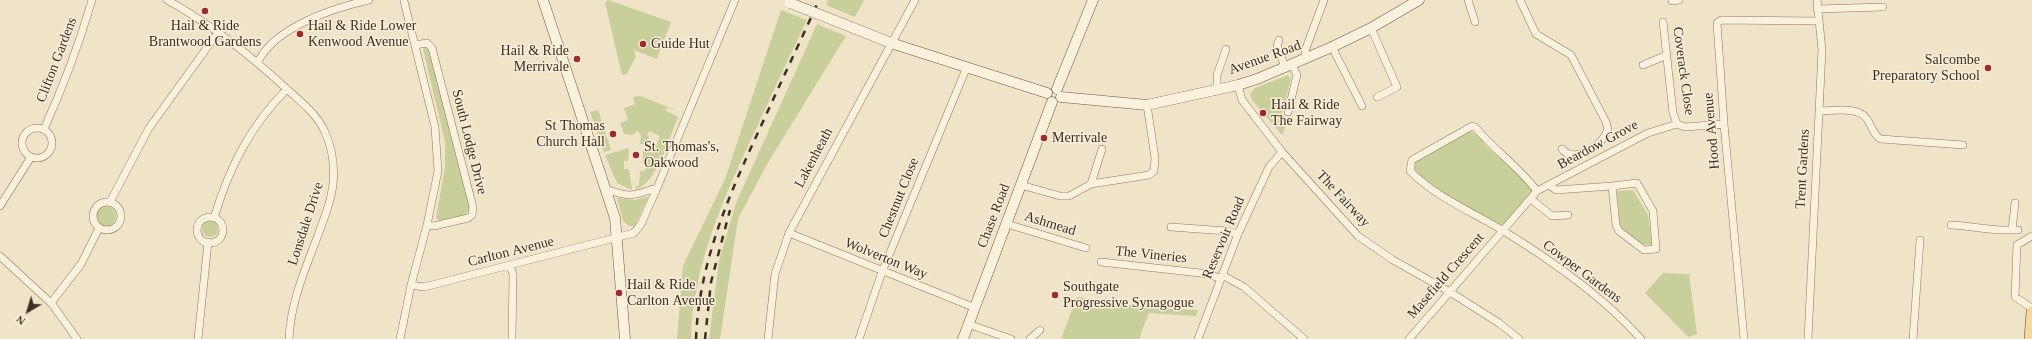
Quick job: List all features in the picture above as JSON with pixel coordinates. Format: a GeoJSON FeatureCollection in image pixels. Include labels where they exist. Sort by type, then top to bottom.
{"type":"FeatureCollection","features":[{"type":"Feature","properties":{"kind":"main road"},"geometry":{"type":"LineString","coordinates":[[2031,334],[2032,312]]}},
{"type":"Feature","properties":{"kind":"street","name":"Clifton Gardens"},"geometry":{"type":"LineString","coordinates":[[44,129],[73,61],[92,0]]}},
{"type":"Feature","properties":{"kind":"street","name":"Lonsdale Drive"},"geometry":{"type":"LineString","coordinates":[[166,0],[219,31],[258,62],[312,112],[325,132],[334,160],[334,179],[329,201],[294,306],[289,339]]}},
{"type":"Feature","properties":{"kind":"street"},"geometry":{"type":"LineString","coordinates":[[258,62],[262,54],[290,29],[329,11],[369,0]]}},
{"type":"Feature","properties":{"kind":"street","name":"South Lodge Drive"},"geometry":{"type":"LineString","coordinates":[[400,339],[438,171],[435,127],[415,45],[402,0]]}},
{"type":"Feature","properties":{"kind":"street"},"geometry":{"type":"LineString","coordinates":[[543,0],[615,218],[618,238],[625,339]]}},
{"type":"Feature","properties":{"kind":"street","name":"Carlton Avenue"},"geometry":{"type":"LineString","coordinates":[[411,285],[424,287],[634,233],[638,229],[657,188],[735,0]]}},
{"type":"Feature","properties":{"kind":"street","name":"Lakenheath"},"geometry":{"type":"LineString","coordinates":[[768,339],[775,274],[789,234],[915,0]]}},
{"type":"Feature","properties":{"kind":"street","name":"Chase Road"},"geometry":{"type":"LineString","coordinates":[[962,339],[1007,224],[1054,95],[1093,0]]}},
{"type":"Feature","properties":{"kind":"street"},"geometry":{"type":"LineString","coordinates":[[1307,58],[1305,51],[1324,0]]}},
{"type":"Feature","properties":{"kind":"street","name":"Avenue Road"},"geometry":{"type":"LineString","coordinates":[[1054,95],[1147,105],[1238,85],[1332,47],[1371,28],[1419,0]]}},
{"type":"Feature","properties":{"kind":"street"},"geometry":{"type":"LineString","coordinates":[[1468,0],[1475,22]]}},
{"type":"Feature","properties":{"kind":"street"},"geometry":{"type":"LineString","coordinates":[[1520,0],[1536,34],[1571,55],[1606,122],[1608,130],[1602,140],[1588,150],[1573,156],[1565,153],[1562,149]]}},
{"type":"Feature","properties":{"kind":"street","name":"Trent Gardens"},"geometry":{"type":"LineString","coordinates":[[1808,339],[1822,50],[1817,0]]}},
{"type":"Feature","properties":{"kind":"street"},"geometry":{"type":"LineString","coordinates":[[787,1],[891,43],[1054,95]]}},
{"type":"Feature","properties":{"kind":"street"},"geometry":{"type":"LineString","coordinates":[[1818,10],[1882,7]]}},
{"type":"Feature","properties":{"kind":"street","name":"Hood Avenue"},"geometry":{"type":"LineString","coordinates":[[1744,339],[1724,124],[1717,23],[1721,20],[1819,21]]}},
{"type":"Feature","properties":{"kind":"street","name":"Coverack Close"},"geometry":{"type":"LineString","coordinates":[[1663,22],[1673,113],[1677,124],[1685,127],[1724,124]]}},
{"type":"Feature","properties":{"kind":"street"},"geometry":{"type":"LineString","coordinates":[[1371,28],[1397,86],[1377,97]]}},
{"type":"Feature","properties":{"kind":"street"},"geometry":{"type":"LineString","coordinates":[[110,202],[149,128],[219,31]]}},
{"type":"Feature","properties":{"kind":"street"},"geometry":{"type":"LineString","coordinates":[[1279,40],[1277,46],[1288,66],[1297,74],[1288,112]]}},
{"type":"Feature","properties":{"kind":"street","name":"South Lodge Drive"},"geometry":{"type":"LineString","coordinates":[[415,45],[428,43],[432,48],[473,207],[472,215],[468,218],[434,226],[427,225]]}},
{"type":"Feature","properties":{"kind":"street"},"geometry":{"type":"LineString","coordinates":[[1332,47],[1362,106]]}},
{"type":"Feature","properties":{"kind":"street"},"geometry":{"type":"LineString","coordinates":[[1217,89],[1217,75],[1226,48]]}},
{"type":"Feature","properties":{"kind":"street"},"geometry":{"type":"LineString","coordinates":[[1643,65],[1667,55]]}},
{"type":"Feature","properties":{"kind":"street","name":"Chestnut Close"},"geometry":{"type":"LineString","coordinates":[[858,339],[882,272],[966,68]]}},
{"type":"Feature","properties":{"kind":"street","name":"The Fairway"},"geometry":{"type":"LineString","coordinates":[[1238,85],[1242,100],[1282,152],[1358,236],[1393,260],[1450,292],[1499,323],[1519,339]]}},
{"type":"Feature","properties":{"kind":"street"},"geometry":{"type":"LineString","coordinates":[[214,218],[222,189],[238,155],[261,120],[287,89]]}},
{"type":"Feature","properties":{"kind":"street"},"geometry":{"type":"LineString","coordinates":[[1021,185],[1060,196],[1069,196],[1091,184],[1149,175],[1154,171],[1155,158],[1147,105]]}},
{"type":"Feature","properties":{"kind":"street"},"geometry":{"type":"LineString","coordinates":[[1819,111],[1850,111],[1858,113],[1865,117],[1876,135],[1881,139],[1963,145]]}},
{"type":"Feature","properties":{"kind":"street","name":"Beardow Grove"},"geometry":{"type":"LineString","coordinates":[[1537,191],[1648,133],[1674,125]]}},
{"type":"Feature","properties":{"kind":"street","name":"Cowper Gardens"},"geometry":{"type":"LineString","coordinates":[[1537,191],[1516,168],[1490,145],[1475,127],[1472,126],[1412,160],[1410,171],[1421,181],[1459,207],[1502,230],[1550,262],[1592,293],[1630,326],[1641,339]]}},
{"type":"Feature","properties":{"kind":"street"},"geometry":{"type":"LineString","coordinates":[[30,129],[44,129],[48,132],[52,142],[50,152],[41,157],[31,157],[22,146],[23,136],[30,129]]}},
{"type":"Feature","properties":{"kind":"street"},"geometry":{"type":"LineString","coordinates":[[1091,184],[1102,150]]}},
{"type":"Feature","properties":{"kind":"street","name":"Reservoir Road"},"geometry":{"type":"LineString","coordinates":[[1198,339],[1238,234],[1269,167],[1282,152]]}},
{"type":"Feature","properties":{"kind":"street"},"geometry":{"type":"LineString","coordinates":[[0,206],[31,157]]}},
{"type":"Feature","properties":{"kind":"street"},"geometry":{"type":"LineString","coordinates":[[1549,185],[1556,190],[1612,186],[1636,182],[1653,211],[1656,249],[1644,250],[1619,231],[1616,225],[1612,186]]}},
{"type":"Feature","properties":{"kind":"street"},"geometry":{"type":"LineString","coordinates":[[605,189],[626,196],[634,196],[657,188]]}},
{"type":"Feature","properties":{"kind":"street"},"geometry":{"type":"LineString","coordinates":[[1502,230],[1537,191]]}},
{"type":"Feature","properties":{"kind":"street"},"geometry":{"type":"LineString","coordinates":[[1531,199],[1552,216],[1568,215]]}},
{"type":"Feature","properties":{"kind":"street"},"geometry":{"type":"LineString","coordinates":[[101,202],[110,202],[116,206],[120,212],[120,221],[113,228],[104,230],[99,228],[92,217],[94,208],[101,202]]}},
{"type":"Feature","properties":{"kind":"street"},"geometry":{"type":"LineString","coordinates":[[1951,225],[1974,226],[1995,231],[2014,230],[2015,203]]}},
{"type":"Feature","properties":{"kind":"street"},"geometry":{"type":"LineString","coordinates":[[206,218],[214,218],[220,222],[222,233],[216,241],[208,242],[199,236],[198,225],[206,218]]}},
{"type":"Feature","properties":{"kind":"street","name":"Ashmead"},"geometry":{"type":"LineString","coordinates":[[1007,224],[1086,248]]}},
{"type":"Feature","properties":{"kind":"street"},"geometry":{"type":"LineString","coordinates":[[1172,227],[1227,231],[1238,234]]}},
{"type":"Feature","properties":{"kind":"street"},"geometry":{"type":"LineString","coordinates":[[51,303],[81,264],[99,228]]}},
{"type":"Feature","properties":{"kind":"street","name":"Masefield Crescent"},"geometry":{"type":"LineString","coordinates":[[1409,339],[1485,253],[1502,230]]}},
{"type":"Feature","properties":{"kind":"street","name":"Wolverton Way"},"geometry":{"type":"LineString","coordinates":[[789,234],[882,272],[974,307]]}},
{"type":"Feature","properties":{"kind":"street"},"geometry":{"type":"LineString","coordinates":[[2032,236],[2017,245],[2015,297],[2032,308]]}},
{"type":"Feature","properties":{"kind":"street"},"geometry":{"type":"LineString","coordinates":[[1913,339],[1920,240]]}},
{"type":"Feature","properties":{"kind":"street"},"geometry":{"type":"LineString","coordinates":[[198,339],[208,242]]}},
{"type":"Feature","properties":{"kind":"street"},"geometry":{"type":"LineString","coordinates":[[0,256],[51,303],[77,339]]}},
{"type":"Feature","properties":{"kind":"street","name":"The Vineries"},"geometry":{"type":"LineString","coordinates":[[1102,262],[1209,274],[1222,277],[1244,287],[1304,339]]}},
{"type":"Feature","properties":{"kind":"street"},"geometry":{"type":"LineString","coordinates":[[510,266],[513,274],[512,339]]}},
{"type":"Feature","properties":{"kind":"street"},"geometry":{"type":"LineString","coordinates":[[968,324],[1000,337],[1011,339]]}},
{"type":"Feature","properties":{"kind":"street"},"geometry":{"type":"LineString","coordinates":[[1030,339],[1040,330]]}},
{"type":"Feature","properties":{"kind":"green space"},"geometry":{"type":"Polygon","coordinates":[[[608,0],[671,22],[657,59],[634,50],[636,56],[627,74],[622,75],[605,3],[608,0]]]}},
{"type":"Feature","properties":{"kind":"green space"},"geometry":{"type":"Polygon","coordinates":[[[828,0],[864,0],[855,17],[826,5],[828,0]]]}},
{"type":"Feature","properties":{"kind":"green space"},"geometry":{"type":"Polygon","coordinates":[[[781,10],[807,20],[732,181],[712,232],[697,284],[691,339],[677,339],[683,266],[725,179],[781,10]]]}},
{"type":"Feature","properties":{"kind":"green space"},"geometry":{"type":"Polygon","coordinates":[[[817,24],[846,36],[766,166],[738,219],[720,339],[709,339],[719,261],[736,203],[817,24]]]}},
{"type":"Feature","properties":{"kind":"green space"},"geometry":{"type":"Polygon","coordinates":[[[424,47],[429,50],[470,208],[464,216],[441,222],[436,218],[445,167],[445,142],[423,49],[424,47]]]}},
{"type":"Feature","properties":{"kind":"green space"},"geometry":{"type":"Polygon","coordinates":[[[1288,75],[1291,79],[1282,113],[1287,120],[1283,134],[1281,134],[1252,100],[1250,94],[1255,88],[1288,75]]]}},
{"type":"Feature","properties":{"kind":"green space"},"geometry":{"type":"Polygon","coordinates":[[[641,96],[675,110],[666,108],[665,110],[678,117],[667,147],[656,169],[644,185],[636,189],[636,186],[639,186],[640,171],[646,170],[646,161],[643,161],[643,150],[653,153],[660,136],[649,131],[647,136],[649,137],[647,144],[640,144],[641,136],[638,131],[632,135],[624,134],[620,123],[628,120],[624,108],[635,104],[633,97],[641,96]]]}},
{"type":"Feature","properties":{"kind":"green space"},"geometry":{"type":"Polygon","coordinates":[[[598,110],[611,150],[604,152],[590,112],[598,110]]]}},
{"type":"Feature","properties":{"kind":"green space"},"geometry":{"type":"Polygon","coordinates":[[[1465,132],[1472,132],[1479,137],[1487,147],[1528,184],[1532,190],[1531,194],[1506,223],[1498,226],[1452,199],[1428,183],[1414,168],[1417,161],[1465,132]]]}},
{"type":"Feature","properties":{"kind":"green space"},"geometry":{"type":"Polygon","coordinates":[[[629,148],[628,161],[624,161],[624,169],[629,169],[632,190],[617,183],[605,155],[629,148]]]}},
{"type":"Feature","properties":{"kind":"green space"},"geometry":{"type":"Polygon","coordinates":[[[1633,190],[1648,215],[1652,245],[1642,244],[1620,227],[1617,191],[1633,190]]]}},
{"type":"Feature","properties":{"kind":"green space"},"geometry":{"type":"Polygon","coordinates":[[[648,197],[635,226],[629,226],[623,221],[617,198],[634,200],[648,197]]]}},
{"type":"Feature","properties":{"kind":"green space"},"geometry":{"type":"Polygon","coordinates":[[[106,206],[113,209],[116,216],[113,223],[106,226],[99,223],[96,216],[99,209],[106,206]]]}},
{"type":"Feature","properties":{"kind":"green space"},"geometry":{"type":"Polygon","coordinates":[[[207,221],[213,221],[218,226],[216,235],[213,237],[207,237],[202,232],[202,226],[207,221]]]}},
{"type":"Feature","properties":{"kind":"green space"},"geometry":{"type":"Polygon","coordinates":[[[1663,273],[1689,274],[1697,334],[1688,337],[1645,293],[1663,273]]]}},
{"type":"Feature","properties":{"kind":"green space"},"geometry":{"type":"Polygon","coordinates":[[[1077,297],[1151,308],[1198,310],[1196,316],[1149,313],[1139,339],[1061,339],[1077,297]]]}},
{"type":"Feature","properties":{"kind":"railway"},"geometry":{"type":"LineString","coordinates":[[696,339],[698,311],[709,256],[727,203],[819,0]]}},
{"type":"Feature","properties":{"kind":"railway"},"geometry":{"type":"LineString","coordinates":[[705,339],[711,282],[730,210]]}},
{"type":"Feature","properties":{"kind":"place","name":"Hail & Ride Brantwood Gardens"},"geometry":{"type":"Point","coordinates":[205,11]}},
{"type":"Feature","properties":{"kind":"place","name":"Hail & Ride Lower Kenwood Avenue"},"geometry":{"type":"Point","coordinates":[300,34]}},
{"type":"Feature","properties":{"kind":"place","name":"Guide Hut"},"geometry":{"type":"Point","coordinates":[643,44]}},
{"type":"Feature","properties":{"kind":"place","name":"Hail & Ride Merrivale"},"geometry":{"type":"Point","coordinates":[577,59]}},
{"type":"Feature","properties":{"kind":"place","name":"Salcombe Preparatory School"},"geometry":{"type":"Point","coordinates":[1988,68]}},
{"type":"Feature","properties":{"kind":"place","name":"Hail & Ride The Fairway"},"geometry":{"type":"Point","coordinates":[1263,113]}},
{"type":"Feature","properties":{"kind":"place","name":"St Thomas Church Hall"},"geometry":{"type":"Point","coordinates":[613,134]}},
{"type":"Feature","properties":{"kind":"place","name":"Merrivale"},"geometry":{"type":"Point","coordinates":[1044,138]}},
{"type":"Feature","properties":{"kind":"place","name":"St. Thomas's, Oakwood"},"geometry":{"type":"Point","coordinates":[636,155]}},
{"type":"Feature","properties":{"kind":"place","name":"Hail & Ride Carlton Avenue"},"geometry":{"type":"Point","coordinates":[619,293]}},
{"type":"Feature","properties":{"kind":"place","name":"Southgate Progressive Synagogue"},"geometry":{"type":"Point","coordinates":[1055,295]}}]}
